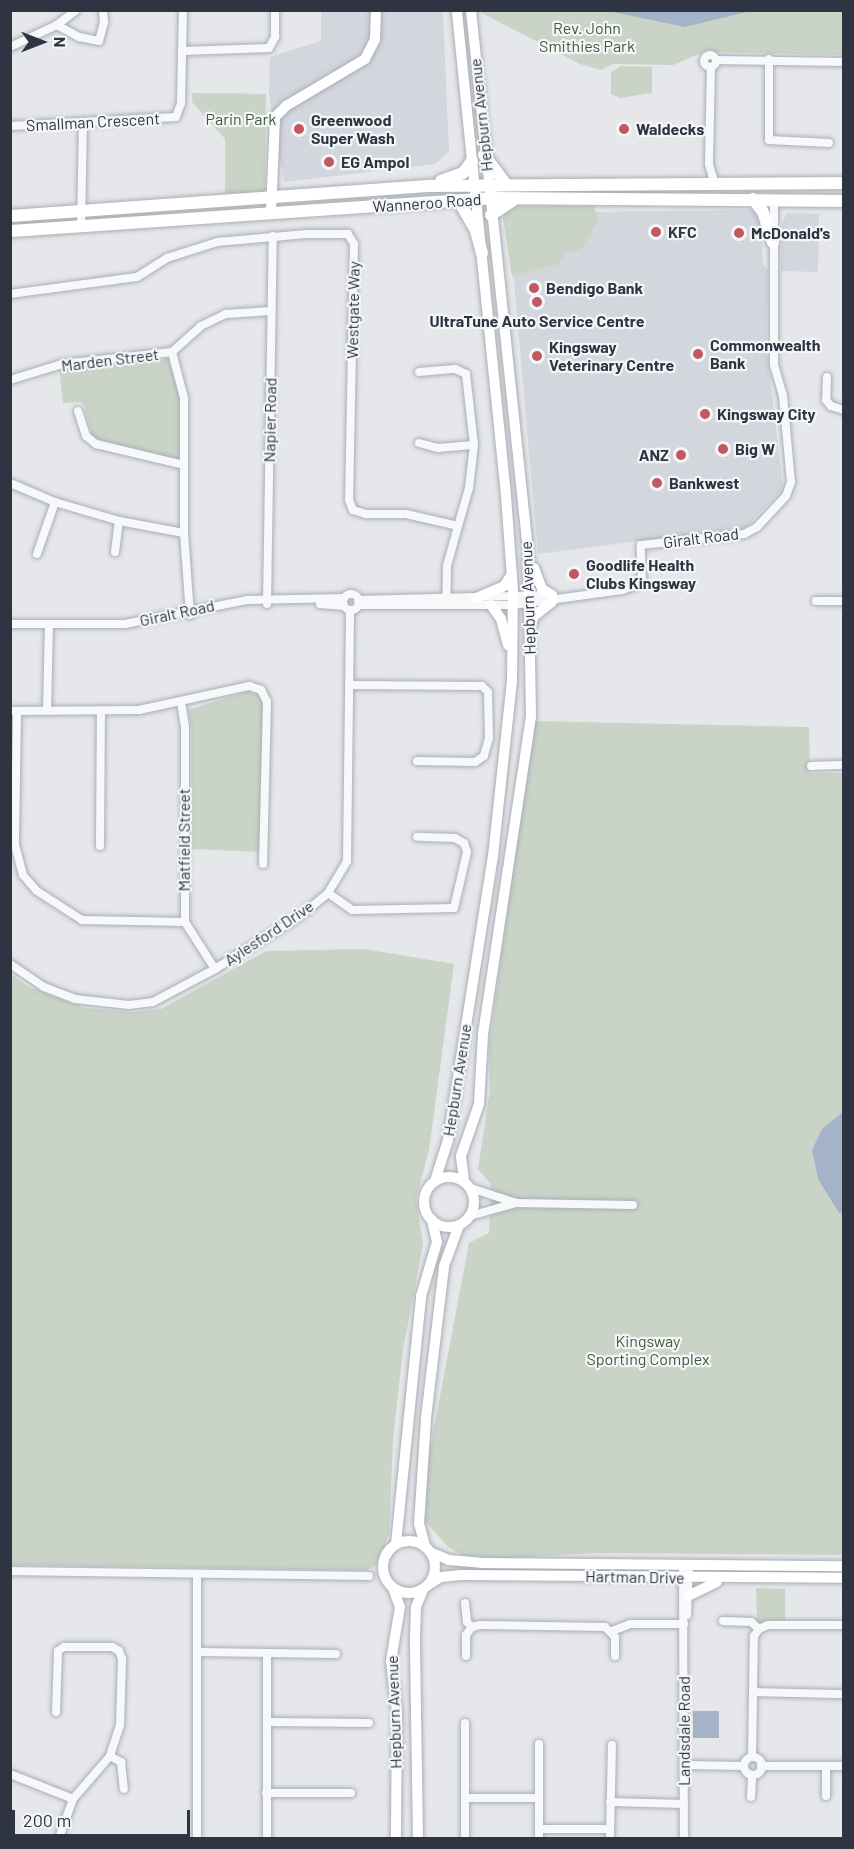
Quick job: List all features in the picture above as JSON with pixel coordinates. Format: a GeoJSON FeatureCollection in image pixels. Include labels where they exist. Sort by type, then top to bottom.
{"type":"FeatureCollection","features":[{"type":"Feature","properties":{"kind":"highway"},"geometry":{"type":"LineString","coordinates":[[484,155],[506,184]]}},
{"type":"Feature","properties":{"kind":"highway"},"geometry":{"type":"LineString","coordinates":[[432,186],[463,174],[472,161]]}},
{"type":"Feature","properties":{"kind":"highway","name":"Wanneroo Road"},"geometry":{"type":"LineString","coordinates":[[10,216],[432,186],[843,183]]}},
{"type":"Feature","properties":{"kind":"highway"},"geometry":{"type":"LineString","coordinates":[[576,184],[577,191],[596,192],[609,198]]}},
{"type":"Feature","properties":{"kind":"highway"},"geometry":{"type":"LineString","coordinates":[[685,185],[691,191],[765,191],[774,200],[790,192],[843,189]]}},
{"type":"Feature","properties":{"kind":"highway"},"geometry":{"type":"LineString","coordinates":[[491,215],[517,198]]}},
{"type":"Feature","properties":{"kind":"highway","name":"Wanneroo Road"},"geometry":{"type":"LineString","coordinates":[[10,231],[483,199],[843,201]]}},
{"type":"Feature","properties":{"kind":"highway"},"geometry":{"type":"LineString","coordinates":[[753,200],[764,212],[773,242]]}},
{"type":"Feature","properties":{"kind":"highway"},"geometry":{"type":"LineString","coordinates":[[459,201],[476,231],[482,253]]}},
{"type":"Feature","properties":{"kind":"main road"},"geometry":{"type":"LineString","coordinates":[[275,213],[275,117],[286,106],[365,59],[375,39],[376,10]]}},
{"type":"Feature","properties":{"kind":"main road"},"geometry":{"type":"LineString","coordinates":[[275,197],[279,121],[291,109],[369,63],[380,39],[382,10]]}},
{"type":"Feature","properties":{"kind":"main road","name":"Hepburn Avenue"},"geometry":{"type":"LineString","coordinates":[[457,10],[472,161],[482,185]]}},
{"type":"Feature","properties":{"kind":"main road","name":"Hepburn Avenue"},"geometry":{"type":"LineString","coordinates":[[435,1181],[448,1140],[501,802],[512,656],[512,573],[482,253],[484,155],[471,10]]}},
{"type":"Feature","properties":{"kind":"main road","name":"Hepburn Avenue"},"geometry":{"type":"LineString","coordinates":[[467,1185],[461,1156],[479,1104],[483,1034],[528,754],[530,600],[528,550],[491,215],[483,199]]}},
{"type":"Feature","properties":{"kind":"main road"},"geometry":{"type":"LineString","coordinates":[[528,550],[540,587],[554,598],[534,616],[530,629]]}},
{"type":"Feature","properties":{"kind":"main road"},"geometry":{"type":"LineString","coordinates":[[476,598],[504,586],[512,573]]}},
{"type":"Feature","properties":{"kind":"main road"},"geometry":{"type":"LineString","coordinates":[[491,605],[501,619],[512,656]]}},
{"type":"Feature","properties":{"kind":"main road"},"geometry":{"type":"LineString","coordinates":[[444,1177],[467,1185],[474,1205],[470,1216],[459,1225],[444,1266],[428,1408],[419,1524],[435,1572],[425,1588],[408,1594],[393,1588],[383,1572],[383,1560],[396,1544],[421,1296],[437,1242],[432,1220],[424,1202],[435,1181],[444,1177]]}},
{"type":"Feature","properties":{"kind":"main road"},"geometry":{"type":"LineString","coordinates":[[432,1220],[443,1226],[459,1225]]}},
{"type":"Feature","properties":{"kind":"main road"},"geometry":{"type":"LineString","coordinates":[[396,1544],[411,1541],[428,1549]]}},
{"type":"Feature","properties":{"kind":"main road","name":"Hartman Drive"},"geometry":{"type":"LineString","coordinates":[[428,1549],[449,1560],[481,1563],[843,1566]]}},
{"type":"Feature","properties":{"kind":"main road","name":"Hartman Drive"},"geometry":{"type":"LineString","coordinates":[[425,1588],[441,1577],[460,1575],[728,1579],[843,1578]]}},
{"type":"Feature","properties":{"kind":"main road"},"geometry":{"type":"LineString","coordinates":[[688,1596],[728,1579]]}},
{"type":"Feature","properties":{"kind":"main road","name":"Hepburn Avenue"},"geometry":{"type":"LineString","coordinates":[[393,1588],[400,1607],[391,1661],[397,1713],[396,1839]]}},
{"type":"Feature","properties":{"kind":"main road","name":"Hepburn Avenue"},"geometry":{"type":"LineString","coordinates":[[418,1839],[415,1636],[416,1607],[425,1588]]}},
{"type":"Feature","properties":{"kind":"street"},"geometry":{"type":"LineString","coordinates":[[10,48],[57,25],[76,10]]}},
{"type":"Feature","properties":{"kind":"street"},"geometry":{"type":"LineString","coordinates":[[57,25],[79,37],[99,41],[103,10]]}},
{"type":"Feature","properties":{"kind":"street","name":"Smallman Crescent"},"geometry":{"type":"LineString","coordinates":[[10,126],[176,117],[182,103],[183,10]]}},
{"type":"Feature","properties":{"kind":"street"},"geometry":{"type":"LineString","coordinates":[[182,51],[269,48],[275,38],[276,10]]}},
{"type":"Feature","properties":{"kind":"street"},"geometry":{"type":"LineString","coordinates":[[715,185],[709,164],[713,64],[768,58],[843,62]]}},
{"type":"Feature","properties":{"kind":"street"},"geometry":{"type":"LineString","coordinates":[[768,58],[769,140],[829,143]]}},
{"type":"Feature","properties":{"kind":"street"},"geometry":{"type":"LineString","coordinates":[[81,226],[82,122]]}},
{"type":"Feature","properties":{"kind":"street"},"geometry":{"type":"LineString","coordinates":[[685,185],[703,176],[709,164]]}},
{"type":"Feature","properties":{"kind":"street","name":"Giralt Road"},"geometry":{"type":"LineString","coordinates":[[10,624],[128,629],[190,613],[267,601],[346,605],[351,594],[358,602],[445,602],[491,605],[554,598],[638,586],[643,578],[641,545],[744,534],[757,527],[786,496],[791,482],[783,396],[774,364],[774,200]]}},
{"type":"Feature","properties":{"kind":"street","name":"Westgate Way"},"geometry":{"type":"LineString","coordinates":[[10,294],[52,286],[117,282],[137,277],[167,258],[217,242],[273,236],[344,233],[354,244],[349,500],[353,510],[366,514],[406,514],[458,526]]}},
{"type":"Feature","properties":{"kind":"street","name":"Napier Road"},"geometry":{"type":"LineString","coordinates":[[267,601],[273,236]]}},
{"type":"Feature","properties":{"kind":"street","name":"Marden Street"},"geometry":{"type":"LineString","coordinates":[[10,380],[62,364],[172,352],[201,326],[226,314],[271,311]]}},
{"type":"Feature","properties":{"kind":"street"},"geometry":{"type":"LineString","coordinates":[[172,352],[184,398],[184,533],[190,613]]}},
{"type":"Feature","properties":{"kind":"street"},"geometry":{"type":"LineString","coordinates":[[419,372],[455,369],[466,374],[474,445],[469,489],[447,566],[445,602]]}},
{"type":"Feature","properties":{"kind":"street"},"geometry":{"type":"LineString","coordinates":[[827,377],[826,400],[831,406],[843,410]]}},
{"type":"Feature","properties":{"kind":"street"},"geometry":{"type":"LineString","coordinates":[[78,411],[86,436],[96,444],[184,465]]}},
{"type":"Feature","properties":{"kind":"street"},"geometry":{"type":"LineString","coordinates":[[419,443],[438,448],[474,445]]}},
{"type":"Feature","properties":{"kind":"street"},"geometry":{"type":"LineString","coordinates":[[10,483],[55,502],[119,521],[184,533]]}},
{"type":"Feature","properties":{"kind":"street"},"geometry":{"type":"LineString","coordinates":[[37,554],[55,502]]}},
{"type":"Feature","properties":{"kind":"street"},"geometry":{"type":"LineString","coordinates":[[115,552],[119,521]]}},
{"type":"Feature","properties":{"kind":"street","name":"Giralt Road"},"geometry":{"type":"LineString","coordinates":[[445,602],[476,598],[513,602]]}},
{"type":"Feature","properties":{"kind":"street"},"geometry":{"type":"LineString","coordinates":[[816,601],[843,601]]}},
{"type":"Feature","properties":{"kind":"street"},"geometry":{"type":"LineString","coordinates":[[346,605],[358,602]]}},
{"type":"Feature","properties":{"kind":"street","name":"Aylesford Drive"},"geometry":{"type":"LineString","coordinates":[[10,964],[44,987],[75,999],[129,1005],[178,992],[300,916],[328,893],[347,861],[350,685],[346,605]]}},
{"type":"Feature","properties":{"kind":"street"},"geometry":{"type":"LineString","coordinates":[[47,711],[48,627]]}},
{"type":"Feature","properties":{"kind":"street","name":"Giralt Road"},"geometry":{"type":"LineString","coordinates":[[10,629],[48,627]]}},
{"type":"Feature","properties":{"kind":"street"},"geometry":{"type":"LineString","coordinates":[[350,685],[482,686],[488,692],[489,738],[484,756],[475,762],[417,761]]}},
{"type":"Feature","properties":{"kind":"street"},"geometry":{"type":"LineString","coordinates":[[215,969],[185,922],[82,920],[37,891],[24,875],[15,845],[14,711],[139,710],[249,686],[261,690],[267,702],[263,864]]}},
{"type":"Feature","properties":{"kind":"street","name":"Matfield Street"},"geometry":{"type":"LineString","coordinates":[[181,702],[185,726],[185,922]]}},
{"type":"Feature","properties":{"kind":"street"},"geometry":{"type":"LineString","coordinates":[[100,846],[101,711]]}},
{"type":"Feature","properties":{"kind":"street"},"geometry":{"type":"LineString","coordinates":[[811,766],[843,765]]}},
{"type":"Feature","properties":{"kind":"street"},"geometry":{"type":"LineString","coordinates":[[328,893],[352,910],[454,908],[467,852],[464,843],[455,838],[417,837]]}},
{"type":"Feature","properties":{"kind":"street"},"geometry":{"type":"LineString","coordinates":[[467,1185],[516,1203]]}},
{"type":"Feature","properties":{"kind":"street"},"geometry":{"type":"LineString","coordinates":[[470,1216],[516,1203],[633,1205]]}},
{"type":"Feature","properties":{"kind":"street","name":"Landsdale Road"},"geometry":{"type":"LineString","coordinates":[[684,1839],[686,1564]]}},
{"type":"Feature","properties":{"kind":"street"},"geometry":{"type":"LineString","coordinates":[[10,1571],[369,1576]]}},
{"type":"Feature","properties":{"kind":"street"},"geometry":{"type":"LineString","coordinates":[[197,1574],[199,1652],[197,1839]]}},
{"type":"Feature","properties":{"kind":"street","name":"Landsdale Road"},"geometry":{"type":"LineString","coordinates":[[684,1624],[688,1596],[686,1578]]}},
{"type":"Feature","properties":{"kind":"street"},"geometry":{"type":"LineString","coordinates":[[465,1603],[467,1622],[472,1627],[605,1627],[612,1631]]}},
{"type":"Feature","properties":{"kind":"street"},"geometry":{"type":"LineString","coordinates":[[723,1621],[751,1622],[759,1629]]}},
{"type":"Feature","properties":{"kind":"street"},"geometry":{"type":"LineString","coordinates":[[612,1631],[630,1624],[684,1624]]}},
{"type":"Feature","properties":{"kind":"street"},"geometry":{"type":"LineString","coordinates":[[684,1765],[744,1766],[752,1757],[754,1636],[759,1629],[768,1625],[843,1625]]}},
{"type":"Feature","properties":{"kind":"street"},"geometry":{"type":"LineString","coordinates":[[466,1656],[466,1635],[472,1627]]}},
{"type":"Feature","properties":{"kind":"street"},"geometry":{"type":"LineString","coordinates":[[612,1631],[615,1656]]}},
{"type":"Feature","properties":{"kind":"street"},"geometry":{"type":"LineString","coordinates":[[56,1712],[58,1651],[64,1647],[112,1647],[119,1651],[122,1659],[120,1725],[110,1756],[74,1798],[59,1839]]}},
{"type":"Feature","properties":{"kind":"street"},"geometry":{"type":"LineString","coordinates":[[199,1652],[336,1654]]}},
{"type":"Feature","properties":{"kind":"street"},"geometry":{"type":"LineString","coordinates":[[267,1653],[269,1722],[267,1839]]}},
{"type":"Feature","properties":{"kind":"street"},"geometry":{"type":"LineString","coordinates":[[754,1692],[843,1694]]}},
{"type":"Feature","properties":{"kind":"street"},"geometry":{"type":"LineString","coordinates":[[269,1722],[369,1723]]}},
{"type":"Feature","properties":{"kind":"street"},"geometry":{"type":"LineString","coordinates":[[465,1723],[465,1839]]}},
{"type":"Feature","properties":{"kind":"street"},"geometry":{"type":"LineString","coordinates":[[539,1744],[539,1834],[610,1834],[612,1745]]}},
{"type":"Feature","properties":{"kind":"street"},"geometry":{"type":"LineString","coordinates":[[110,1756],[121,1762],[124,1789]]}},
{"type":"Feature","properties":{"kind":"street"},"geometry":{"type":"LineString","coordinates":[[752,1757],[761,1766],[843,1766]]}},
{"type":"Feature","properties":{"kind":"street"},"geometry":{"type":"LineString","coordinates":[[744,1766],[752,1776]]}},
{"type":"Feature","properties":{"kind":"street"},"geometry":{"type":"LineString","coordinates":[[751,1797],[752,1776],[761,1766]]}},
{"type":"Feature","properties":{"kind":"street"},"geometry":{"type":"LineString","coordinates":[[826,1766],[826,1796]]}},
{"type":"Feature","properties":{"kind":"street"},"geometry":{"type":"LineString","coordinates":[[10,1774],[74,1798]]}},
{"type":"Feature","properties":{"kind":"street"},"geometry":{"type":"LineString","coordinates":[[266,1793],[351,1793]]}},
{"type":"Feature","properties":{"kind":"street"},"geometry":{"type":"LineString","coordinates":[[465,1798],[538,1798]]}},
{"type":"Feature","properties":{"kind":"street"},"geometry":{"type":"LineString","coordinates":[[610,1802],[684,1804]]}},
{"type":"Feature","properties":{"kind":"shaded area"},"geometry":{"type":"Polygon","coordinates":[[[321,11],[443,11],[449,152],[435,164],[284,182],[269,94],[270,57],[321,41],[321,11]]]}},
{"type":"Feature","properties":{"kind":"shaded area"},"geometry":{"type":"Polygon","coordinates":[[[752,210],[760,218],[763,264],[768,271],[766,344],[783,489],[746,527],[538,554],[508,213],[752,210]]]}},
{"type":"Feature","properties":{"kind":"shaded area"},"geometry":{"type":"Polygon","coordinates":[[[787,213],[819,214],[818,272],[781,271],[782,223],[787,213]]]}},
{"type":"Feature","properties":{"kind":"green space","name":"Rev. John Smithies Park"},"geometry":{"type":"Polygon","coordinates":[[[478,11],[843,11],[843,55],[704,52],[673,65],[613,64],[601,70],[580,64],[478,11]]]}},
{"type":"Feature","properties":{"kind":"green space"},"geometry":{"type":"Polygon","coordinates":[[[621,66],[652,67],[652,93],[620,98],[611,94],[611,72],[621,66]]]}},
{"type":"Feature","properties":{"kind":"green space","name":"Parin Park"},"geometry":{"type":"Polygon","coordinates":[[[192,93],[266,94],[265,192],[225,194],[225,139],[192,102],[192,93]]]}},
{"type":"Feature","properties":{"kind":"green space"},"geometry":{"type":"Polygon","coordinates":[[[519,206],[594,206],[598,221],[581,250],[567,252],[559,264],[512,276],[503,219],[504,213],[519,206]]]}},
{"type":"Feature","properties":{"kind":"green space"},"geometry":{"type":"Polygon","coordinates":[[[168,359],[182,400],[180,461],[93,438],[84,405],[80,402],[63,403],[59,369],[168,359]]]}},
{"type":"Feature","properties":{"kind":"green space"},"geometry":{"type":"Polygon","coordinates":[[[249,691],[261,697],[263,703],[261,852],[192,849],[192,729],[188,710],[249,691]]]}},
{"type":"Feature","properties":{"kind":"green space","name":"Kingsway Sporting Complex"},"geometry":{"type":"Polygon","coordinates":[[[533,721],[809,727],[810,773],[844,773],[843,1555],[596,1553],[471,1560],[448,1547],[425,1521],[428,1460],[469,1243],[489,1233],[491,1184],[478,1169],[490,1090],[489,1047],[533,721]]]}},
{"type":"Feature","properties":{"kind":"green space"},"geometry":{"type":"Polygon","coordinates":[[[364,949],[454,964],[429,1150],[416,1199],[423,1244],[403,1350],[393,1440],[389,1533],[381,1557],[375,1566],[366,1570],[11,1565],[11,974],[27,986],[85,1008],[132,1012],[161,1009],[266,951],[364,949]]]}},
{"type":"Feature","properties":{"kind":"green space"},"geometry":{"type":"Polygon","coordinates":[[[756,1588],[785,1589],[785,1620],[757,1623],[756,1588]]]}},
{"type":"Feature","properties":{"kind":"water"},"geometry":{"type":"Polygon","coordinates":[[[608,11],[751,11],[685,27],[608,11]]]}},
{"type":"Feature","properties":{"kind":"water"},"geometry":{"type":"Polygon","coordinates":[[[843,1112],[844,1212],[839,1213],[818,1179],[812,1150],[822,1129],[843,1112]]]}},
{"type":"Feature","properties":{"kind":"water"},"geometry":{"type":"Polygon","coordinates":[[[693,1711],[719,1711],[719,1738],[693,1738],[693,1711]]]}},
{"type":"Feature","properties":{"kind":"place","name":"Greenwood Super Wash"},"geometry":{"type":"Point","coordinates":[299,129]}},
{"type":"Feature","properties":{"kind":"place","name":"Waldecks"},"geometry":{"type":"Point","coordinates":[624,129]}},
{"type":"Feature","properties":{"kind":"place","name":"EG Ampol"},"geometry":{"type":"Point","coordinates":[329,162]}},
{"type":"Feature","properties":{"kind":"place","name":"KFC"},"geometry":{"type":"Point","coordinates":[656,232]}},
{"type":"Feature","properties":{"kind":"place","name":"McDonald's"},"geometry":{"type":"Point","coordinates":[739,233]}},
{"type":"Feature","properties":{"kind":"place","name":"Bendigo Bank"},"geometry":{"type":"Point","coordinates":[534,288]}},
{"type":"Feature","properties":{"kind":"place","name":"UltraTune Auto Service Centre"},"geometry":{"type":"Point","coordinates":[537,302]}},
{"type":"Feature","properties":{"kind":"place","name":"Commonwealth Bank"},"geometry":{"type":"Point","coordinates":[698,354]}},
{"type":"Feature","properties":{"kind":"place","name":"Kingsway Veterinary Centre"},"geometry":{"type":"Point","coordinates":[537,356]}},
{"type":"Feature","properties":{"kind":"place","name":"Kingsway City"},"geometry":{"type":"Point","coordinates":[705,414]}},
{"type":"Feature","properties":{"kind":"place","name":"Big W"},"geometry":{"type":"Point","coordinates":[723,449]}},
{"type":"Feature","properties":{"kind":"place","name":"ANZ"},"geometry":{"type":"Point","coordinates":[681,455]}},
{"type":"Feature","properties":{"kind":"place","name":"Bankwest"},"geometry":{"type":"Point","coordinates":[657,483]}},
{"type":"Feature","properties":{"kind":"place","name":"Goodlife Health Clubs Kingsway"},"geometry":{"type":"Point","coordinates":[574,574]}}]}
